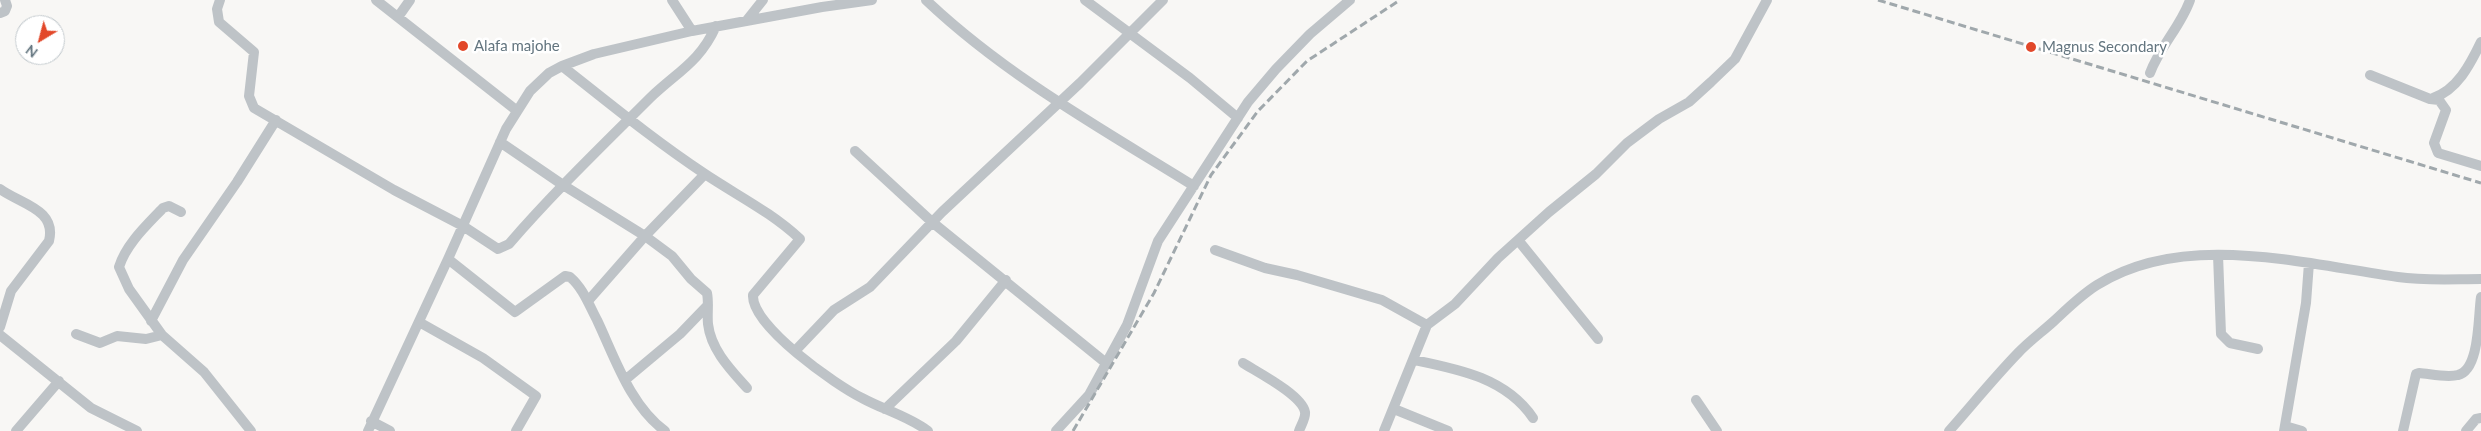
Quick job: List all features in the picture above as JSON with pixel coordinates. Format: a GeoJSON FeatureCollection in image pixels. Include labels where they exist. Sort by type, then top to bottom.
{"type":"FeatureCollection","features":[{"type":"Feature","properties":{"kind":"street"},"geometry":{"type":"LineString","coordinates":[[0,13],[5,11],[7,6],[5,0]]}},
{"type":"Feature","properties":{"kind":"street"},"geometry":{"type":"LineString","coordinates":[[220,0],[217,9],[219,22],[254,52],[250,89],[252,105],[257,110],[394,190],[463,226],[498,249],[503,248],[562,185],[702,52],[716,26]]}},
{"type":"Feature","properties":{"kind":"street"},"geometry":{"type":"LineString","coordinates":[[376,0],[516,110]]}},
{"type":"Feature","properties":{"kind":"street"},"geometry":{"type":"LineString","coordinates":[[398,16],[410,0]]}},
{"type":"Feature","properties":{"kind":"street"},"geometry":{"type":"LineString","coordinates":[[672,0],[692,31]]}},
{"type":"Feature","properties":{"kind":"street"},"geometry":{"type":"LineString","coordinates":[[746,20],[763,0]]}},
{"type":"Feature","properties":{"kind":"street"},"geometry":{"type":"LineString","coordinates":[[390,431],[369,426],[516,110],[530,91],[549,73],[594,54],[692,31],[746,20],[872,0]]}},
{"type":"Feature","properties":{"kind":"street"},"geometry":{"type":"LineString","coordinates":[[926,0],[958,31],[1024,79],[1194,186]]}},
{"type":"Feature","properties":{"kind":"street"},"geometry":{"type":"LineString","coordinates":[[1085,0],[1129,32],[1238,118]]}},
{"type":"Feature","properties":{"kind":"street"},"geometry":{"type":"LineString","coordinates":[[795,351],[834,310],[870,287],[932,222],[1060,102],[1162,0]]}},
{"type":"Feature","properties":{"kind":"street"},"geometry":{"type":"LineString","coordinates":[[1056,431],[1088,396],[1135,307],[1150,258],[1158,241],[1238,118],[1276,69],[1310,34],[1350,0]]}},
{"type":"Feature","properties":{"kind":"street"},"geometry":{"type":"LineString","coordinates":[[1384,431],[1427,325],[1455,304],[1478,278],[1518,240],[1596,174],[1627,143],[1659,119],[1689,102],[1735,59],[1767,0]]}},
{"type":"Feature","properties":{"kind":"street"},"geometry":{"type":"LineString","coordinates":[[2150,72],[2165,41],[2185,14],[2190,0]]}},
{"type":"Feature","properties":{"kind":"street"},"geometry":{"type":"LineString","coordinates":[[2430,99],[2445,94],[2452,88],[2462,75],[2481,42]]}},
{"type":"Feature","properties":{"kind":"street"},"geometry":{"type":"LineString","coordinates":[[562,66],[630,120],[705,174],[763,208],[800,239],[753,294],[753,301],[764,320],[795,351],[841,386],[915,422],[928,431]]}},
{"type":"Feature","properties":{"kind":"street"},"geometry":{"type":"LineString","coordinates":[[2370,75],[2430,99],[2439,100],[2446,110],[2434,143],[2438,153],[2481,166]]}},
{"type":"Feature","properties":{"kind":"street"},"geometry":{"type":"LineString","coordinates":[[151,321],[183,260],[237,182],[276,120]]}},
{"type":"Feature","properties":{"kind":"street"},"geometry":{"type":"LineString","coordinates":[[500,142],[562,185],[645,236],[672,256],[691,279],[707,293],[708,326],[716,348],[730,369],[747,388]]}},
{"type":"Feature","properties":{"kind":"street"},"geometry":{"type":"LineString","coordinates":[[855,151],[932,222],[1006,280],[1106,363]]}},
{"type":"Feature","properties":{"kind":"street"},"geometry":{"type":"LineString","coordinates":[[588,301],[645,236],[705,174]]}},
{"type":"Feature","properties":{"kind":"street"},"geometry":{"type":"LineString","coordinates":[[0,189],[44,213],[48,220],[51,234],[50,241],[11,291],[0,327]]}},
{"type":"Feature","properties":{"kind":"street"},"geometry":{"type":"LineString","coordinates":[[181,212],[169,206],[163,208],[124,254],[120,267],[129,289],[162,335],[204,372],[251,431]]}},
{"type":"Feature","properties":{"kind":"street"},"geometry":{"type":"LineString","coordinates":[[1518,240],[1598,339]]}},
{"type":"Feature","properties":{"kind":"street"},"geometry":{"type":"LineString","coordinates":[[1215,250],[1265,268],[1297,275],[1382,300],[1427,325]]}},
{"type":"Feature","properties":{"kind":"street"},"geometry":{"type":"LineString","coordinates":[[1949,431],[2018,353],[2074,301],[2099,284],[2119,274],[2165,258],[2185,255],[2218,255],[2310,263],[2400,277],[2481,279]]}},
{"type":"Feature","properties":{"kind":"street"},"geometry":{"type":"LineString","coordinates":[[2218,255],[2221,334],[2230,344],[2258,349]]}},
{"type":"Feature","properties":{"kind":"street"},"geometry":{"type":"LineString","coordinates":[[448,259],[512,312],[518,312],[565,276],[576,282],[588,301],[625,380],[644,411],[665,431]]}},
{"type":"Feature","properties":{"kind":"street"},"geometry":{"type":"LineString","coordinates":[[2302,431],[2285,428],[2306,303],[2310,263]]}},
{"type":"Feature","properties":{"kind":"street"},"geometry":{"type":"LineString","coordinates":[[885,409],[956,341],[1006,280]]}},
{"type":"Feature","properties":{"kind":"street"},"geometry":{"type":"LineString","coordinates":[[2403,431],[2416,374],[2456,376],[2462,374],[2476,354],[2481,297]]}},
{"type":"Feature","properties":{"kind":"street"},"geometry":{"type":"LineString","coordinates":[[625,380],[680,334],[708,305]]}},
{"type":"Feature","properties":{"kind":"street"},"geometry":{"type":"LineString","coordinates":[[419,322],[483,358],[536,396],[516,431]]}},
{"type":"Feature","properties":{"kind":"street"},"geometry":{"type":"LineString","coordinates":[[76,334],[100,344],[117,336],[146,339],[162,335]]}},
{"type":"Feature","properties":{"kind":"street"},"geometry":{"type":"LineString","coordinates":[[0,335],[91,408],[137,431]]}},
{"type":"Feature","properties":{"kind":"street"},"geometry":{"type":"LineString","coordinates":[[1414,360],[1477,375],[1511,394],[1524,404],[1533,418]]}},
{"type":"Feature","properties":{"kind":"street"},"geometry":{"type":"LineString","coordinates":[[1243,363],[1292,395],[1302,405],[1305,417],[1299,431]]}},
{"type":"Feature","properties":{"kind":"street"},"geometry":{"type":"LineString","coordinates":[[16,431],[59,381]]}},
{"type":"Feature","properties":{"kind":"street"},"geometry":{"type":"LineString","coordinates":[[1696,400],[1717,431]]}},
{"type":"Feature","properties":{"kind":"street"},"geometry":{"type":"LineString","coordinates":[[1394,409],[1448,431]]}},
{"type":"Feature","properties":{"kind":"street"},"geometry":{"type":"LineString","coordinates":[[2466,431],[2476,419],[2481,418]]}},
{"type":"Feature","properties":{"kind":"railway"},"geometry":{"type":"LineString","coordinates":[[1073,431],[1154,293],[1211,175],[1258,111],[1307,61],[1400,0]]}},
{"type":"Feature","properties":{"kind":"railway"},"geometry":{"type":"LineString","coordinates":[[1878,0],[2481,183]]}},
{"type":"Feature","properties":{"kind":"place","name":"Alafa majohe"},"geometry":{"type":"Point","coordinates":[463,46]}},
{"type":"Feature","properties":{"kind":"place","name":"Magnus Secondary"},"geometry":{"type":"Point","coordinates":[2031,47]}}]}
